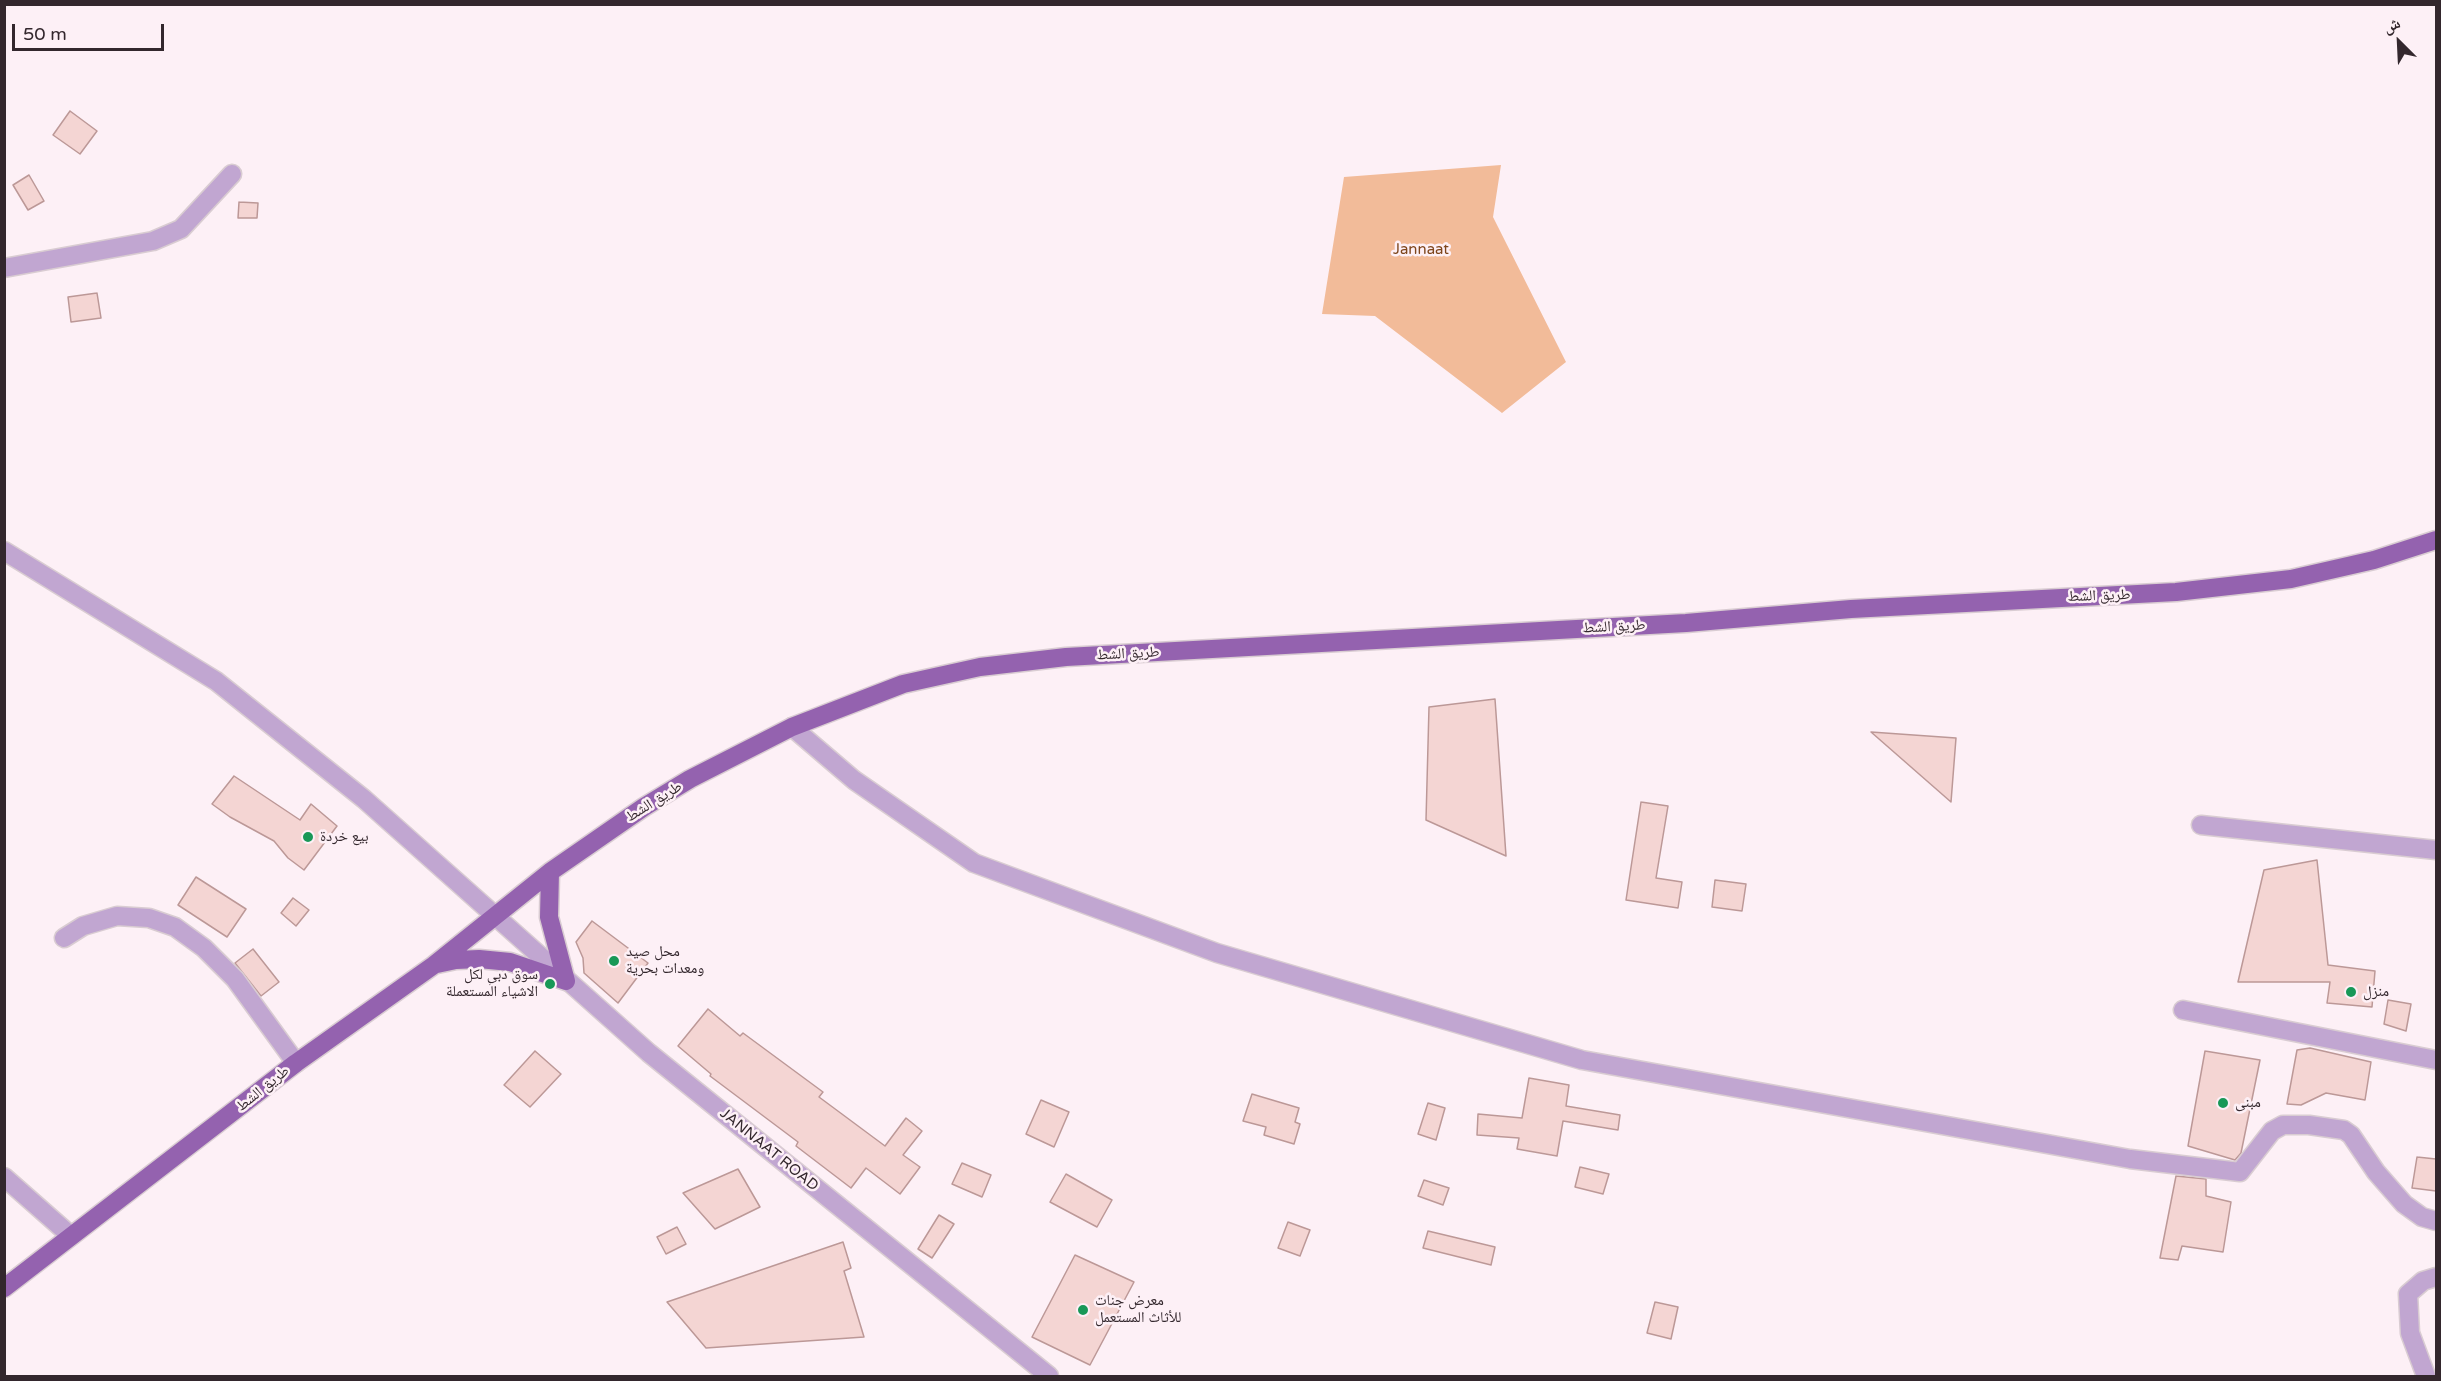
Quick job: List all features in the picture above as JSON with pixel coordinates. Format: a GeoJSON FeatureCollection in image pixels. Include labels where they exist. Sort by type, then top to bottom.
{"type":"FeatureCollection","features":[{"type":"Feature","properties":{"kind":"main road","name":"طريق الشط"},"geometry":{"type":"LineString","coordinates":[[4,1288],[296,1063],[434,965],[550,872],[644,807],[690,779],[792,727],[903,684],[980,668],[1056,658],[1686,623],[1851,609],[2176,592],[2291,579],[2374,560],[2436,540]]}},
{"type":"Feature","properties":{"kind":"main road"},"geometry":{"type":"LineString","coordinates":[[550,872],[549,917],[566,981]]}},
{"type":"Feature","properties":{"kind":"main road"},"geometry":{"type":"LineString","coordinates":[[434,965],[456,960],[510,962],[566,981]]}},
{"type":"Feature","properties":{"kind":"street"},"geometry":{"type":"LineString","coordinates":[[4,268],[153,241],[181,230],[232,174]]}},
{"type":"Feature","properties":{"kind":"street","name":"JANNAAT ROAD"},"geometry":{"type":"LineString","coordinates":[[4,551],[216,681],[364,799],[649,1053],[1049,1377]]}},
{"type":"Feature","properties":{"kind":"street"},"geometry":{"type":"LineString","coordinates":[[792,727],[854,780],[974,863],[1216,953],[1582,1060],[2130,1159],[2240,1172],[2271,1131],[2283,1125],[2308,1125],[2344,1130],[2351,1135],[2376,1172],[2404,1204],[2422,1217],[2436,1221]]}},
{"type":"Feature","properties":{"kind":"street"},"geometry":{"type":"LineString","coordinates":[[2201,825],[2436,850]]}},
{"type":"Feature","properties":{"kind":"street"},"geometry":{"type":"LineString","coordinates":[[64,938],[83,926],[117,916],[148,918],[175,927],[204,948],[235,979],[296,1063]]}},
{"type":"Feature","properties":{"kind":"street"},"geometry":{"type":"LineString","coordinates":[[2183,1010],[2436,1060]]}},
{"type":"Feature","properties":{"kind":"street"},"geometry":{"type":"LineString","coordinates":[[4,1177],[71,1236]]}},
{"type":"Feature","properties":{"kind":"street"},"geometry":{"type":"LineString","coordinates":[[2426,1377],[2410,1333],[2408,1294],[2423,1281],[2436,1277]]}},
{"type":"Feature","properties":{"kind":"green space","name":"Jannaat"},"geometry":{"type":"Polygon","coordinates":[[[1501,165],[1493,217],[1566,362],[1502,413],[1375,316],[1322,314],[1344,177],[1501,165]]]}},
{"type":"Feature","properties":{"kind":"building"},"geometry":{"type":"Polygon","coordinates":[[[70,111],[97,131],[80,154],[53,135],[70,111]]]}},
{"type":"Feature","properties":{"kind":"building"},"geometry":{"type":"Polygon","coordinates":[[[29,175],[44,201],[28,210],[13,185],[29,175]]]}},
{"type":"Feature","properties":{"kind":"building"},"geometry":{"type":"Polygon","coordinates":[[[239,202],[258,203],[257,218],[238,218],[239,202]]]}},
{"type":"Feature","properties":{"kind":"building"},"geometry":{"type":"Polygon","coordinates":[[[97,293],[101,318],[71,322],[68,297],[97,293]]]}},
{"type":"Feature","properties":{"kind":"building"},"geometry":{"type":"Polygon","coordinates":[[[1495,699],[1506,856],[1426,820],[1429,707],[1495,699]]]}},
{"type":"Feature","properties":{"kind":"building"},"geometry":{"type":"Polygon","coordinates":[[[1871,732],[1956,738],[1951,802],[1871,732]]]}},
{"type":"Feature","properties":{"kind":"building"},"geometry":{"type":"Polygon","coordinates":[[[234,776],[300,820],[311,804],[337,826],[304,870],[288,858],[274,841],[230,817],[212,804],[234,776]]]}},
{"type":"Feature","properties":{"kind":"building"},"geometry":{"type":"Polygon","coordinates":[[[1641,802],[1668,806],[1656,878],[1682,882],[1678,908],[1626,900],[1641,802]]]}},
{"type":"Feature","properties":{"kind":"building"},"geometry":{"type":"Polygon","coordinates":[[[2317,860],[2328,965],[2375,971],[2372,1007],[2327,1003],[2330,982],[2238,982],[2264,870],[2317,860]]]}},
{"type":"Feature","properties":{"kind":"building"},"geometry":{"type":"Polygon","coordinates":[[[196,877],[246,909],[227,937],[178,905],[196,877]]]}},
{"type":"Feature","properties":{"kind":"building"},"geometry":{"type":"Polygon","coordinates":[[[1715,880],[1746,884],[1742,911],[1712,907],[1715,880]]]}},
{"type":"Feature","properties":{"kind":"building"},"geometry":{"type":"Polygon","coordinates":[[[293,898],[309,910],[296,926],[281,913],[293,898]]]}},
{"type":"Feature","properties":{"kind":"building","name":"محل صيد ومعدات بحرية"},"geometry":{"type":"Polygon","coordinates":[[[592,921],[648,963],[618,1003],[584,973],[583,958],[576,942],[592,921]]]}},
{"type":"Feature","properties":{"kind":"building"},"geometry":{"type":"Polygon","coordinates":[[[253,949],[279,982],[261,996],[235,963],[253,949]]]}},
{"type":"Feature","properties":{"kind":"building"},"geometry":{"type":"Polygon","coordinates":[[[2388,1000],[2411,1004],[2406,1031],[2384,1024],[2388,1000]]]}},
{"type":"Feature","properties":{"kind":"building"},"geometry":{"type":"Polygon","coordinates":[[[708,1009],[740,1036],[743,1033],[823,1092],[819,1097],[885,1146],[906,1118],[922,1131],[903,1155],[920,1167],[900,1194],[866,1168],[851,1188],[796,1146],[798,1142],[710,1076],[711,1074],[678,1046],[708,1009]]]}},
{"type":"Feature","properties":{"kind":"building"},"geometry":{"type":"Polygon","coordinates":[[[2310,1048],[2371,1062],[2365,1100],[2326,1093],[2301,1105],[2287,1104],[2297,1050],[2310,1048]]]}},
{"type":"Feature","properties":{"kind":"building"},"geometry":{"type":"Polygon","coordinates":[[[535,1051],[561,1074],[530,1107],[504,1085],[535,1051]]]}},
{"type":"Feature","properties":{"kind":"building","name":"مبنى"},"geometry":{"type":"Polygon","coordinates":[[[2205,1051],[2260,1060],[2241,1153],[2235,1160],[2188,1146],[2205,1051]]]}},
{"type":"Feature","properties":{"kind":"building"},"geometry":{"type":"Polygon","coordinates":[[[1529,1078],[1569,1085],[1566,1106],[1620,1115],[1618,1130],[1563,1121],[1557,1156],[1517,1149],[1519,1138],[1477,1135],[1478,1114],[1522,1118],[1529,1078]]]}},
{"type":"Feature","properties":{"kind":"building"},"geometry":{"type":"Polygon","coordinates":[[[1252,1094],[1299,1108],[1295,1122],[1300,1124],[1294,1144],[1264,1135],[1266,1127],[1243,1121],[1252,1094]]]}},
{"type":"Feature","properties":{"kind":"building"},"geometry":{"type":"Polygon","coordinates":[[[1041,1100],[1069,1112],[1054,1147],[1026,1134],[1041,1100]]]}},
{"type":"Feature","properties":{"kind":"building"},"geometry":{"type":"Polygon","coordinates":[[[1428,1103],[1445,1108],[1436,1140],[1418,1134],[1428,1103]]]}},
{"type":"Feature","properties":{"kind":"building"},"geometry":{"type":"Polygon","coordinates":[[[2417,1157],[2436,1159],[2436,1191],[2412,1188],[2417,1157]]]}},
{"type":"Feature","properties":{"kind":"building"},"geometry":{"type":"Polygon","coordinates":[[[962,1163],[991,1175],[982,1197],[952,1184],[962,1163]]]}},
{"type":"Feature","properties":{"kind":"building"},"geometry":{"type":"Polygon","coordinates":[[[1580,1167],[1609,1174],[1603,1194],[1575,1187],[1580,1167]]]}},
{"type":"Feature","properties":{"kind":"building"},"geometry":{"type":"Polygon","coordinates":[[[738,1169],[760,1207],[715,1229],[683,1193],[738,1169]]]}},
{"type":"Feature","properties":{"kind":"building"},"geometry":{"type":"Polygon","coordinates":[[[1066,1174],[1112,1200],[1097,1227],[1050,1202],[1066,1174]]]}},
{"type":"Feature","properties":{"kind":"building"},"geometry":{"type":"Polygon","coordinates":[[[2176,1176],[2206,1179],[2206,1196],[2231,1202],[2223,1252],[2182,1246],[2178,1260],[2160,1258],[2176,1176]]]}},
{"type":"Feature","properties":{"kind":"building"},"geometry":{"type":"Polygon","coordinates":[[[1424,1180],[1449,1188],[1443,1205],[1418,1196],[1424,1180]]]}},
{"type":"Feature","properties":{"kind":"building"},"geometry":{"type":"Polygon","coordinates":[[[939,1215],[954,1224],[932,1258],[918,1249],[939,1215]]]}},
{"type":"Feature","properties":{"kind":"building"},"geometry":{"type":"Polygon","coordinates":[[[1288,1222],[1310,1230],[1300,1256],[1278,1248],[1288,1222]]]}},
{"type":"Feature","properties":{"kind":"building"},"geometry":{"type":"Polygon","coordinates":[[[677,1227],[686,1244],[666,1254],[657,1237],[677,1227]]]}},
{"type":"Feature","properties":{"kind":"building"},"geometry":{"type":"Polygon","coordinates":[[[1428,1231],[1495,1247],[1491,1265],[1423,1248],[1428,1231]]]}},
{"type":"Feature","properties":{"kind":"building"},"geometry":{"type":"Polygon","coordinates":[[[843,1242],[851,1268],[844,1271],[864,1337],[706,1348],[667,1302],[843,1242]]]}},
{"type":"Feature","properties":{"kind":"building","name":"معرض جنات للأثاث المستعمل"},"geometry":{"type":"Polygon","coordinates":[[[1075,1255],[1134,1282],[1090,1365],[1032,1337],[1075,1255]]]}},
{"type":"Feature","properties":{"kind":"building"},"geometry":{"type":"Polygon","coordinates":[[[1655,1302],[1678,1307],[1671,1339],[1647,1333],[1655,1302]]]}},
{"type":"Feature","properties":{"kind":"place","name":"بيع خردة"},"geometry":{"type":"Point","coordinates":[308,837]}},
{"type":"Feature","properties":{"kind":"place","name":"محل صيد ومعدات بحرية"},"geometry":{"type":"Point","coordinates":[614,961]}},
{"type":"Feature","properties":{"kind":"place","name":"سوق دبي لكل الاشياء المستعملة"},"geometry":{"type":"Point","coordinates":[550,984]}},
{"type":"Feature","properties":{"kind":"place","name":"منزل"},"geometry":{"type":"Point","coordinates":[2351,992]}},
{"type":"Feature","properties":{"kind":"place","name":"مبنى"},"geometry":{"type":"Point","coordinates":[2223,1103]}},
{"type":"Feature","properties":{"kind":"place","name":"معرض جنات للأثاث المستعمل"},"geometry":{"type":"Point","coordinates":[1083,1310]}}]}
